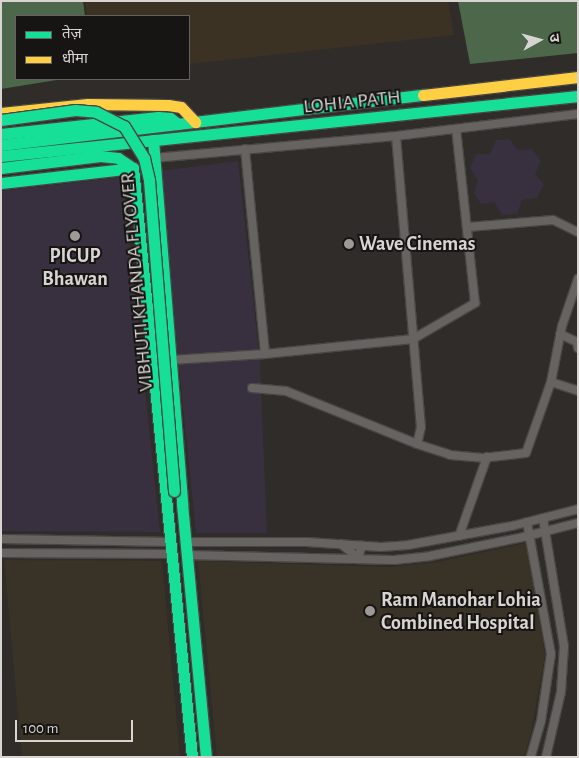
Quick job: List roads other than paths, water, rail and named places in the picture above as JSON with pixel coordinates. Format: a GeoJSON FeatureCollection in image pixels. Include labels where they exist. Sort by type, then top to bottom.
{"type":"FeatureCollection","features":[{"type":"Feature","properties":{"kind":"main road","name":"LOHIA PATH"},"geometry":{"type":"LineString","coordinates":[[1,145],[578,76]]}},
{"type":"Feature","properties":{"kind":"main road","name":"LOHIA PATH"},"geometry":{"type":"LineString","coordinates":[[1,156],[578,96]]}},
{"type":"Feature","properties":{"kind":"main road"},"geometry":{"type":"LineString","coordinates":[[1,113],[88,104],[168,105],[180,107],[195,122]]}},
{"type":"Feature","properties":{"kind":"main road","name":"VIBHUTI KHANDA FLYOVER"},"geometry":{"type":"LineString","coordinates":[[1,120],[75,110],[96,112],[124,126],[144,158],[149,180],[174,491],[182,504]]}},
{"type":"Feature","properties":{"kind":"main road"},"geometry":{"type":"LineString","coordinates":[[1,134],[158,116],[170,118],[178,124]]}},
{"type":"Feature","properties":{"kind":"main road"},"geometry":{"type":"LineString","coordinates":[[153,140],[182,504],[206,757]]}},
{"type":"Feature","properties":{"kind":"main road"},"geometry":{"type":"LineString","coordinates":[[1,168],[100,156],[118,158],[133,168]]}},
{"type":"Feature","properties":{"kind":"main road"},"geometry":{"type":"LineString","coordinates":[[1,182],[133,168]]}},
{"type":"Feature","properties":{"kind":"main road"},"geometry":{"type":"LineString","coordinates":[[133,168],[192,757]]}},
{"type":"Feature","properties":{"kind":"main road"},"geometry":{"type":"LineString","coordinates":[[137,206],[159,204]]}},
{"type":"Feature","properties":{"kind":"street"},"geometry":{"type":"LineString","coordinates":[[154,158],[396,136],[578,114]]}},
{"type":"Feature","properties":{"kind":"street"},"geometry":{"type":"LineString","coordinates":[[171,360],[264,354],[413,339],[475,303],[456,129]]}},
{"type":"Feature","properties":{"kind":"street"},"geometry":{"type":"LineString","coordinates":[[396,136],[421,427],[417,444]]}},
{"type":"Feature","properties":{"kind":"street"},"geometry":{"type":"LineString","coordinates":[[245,149],[264,354]]}},
{"type":"Feature","properties":{"kind":"street"},"geometry":{"type":"LineString","coordinates":[[468,227],[553,220],[578,232]]}},
{"type":"Feature","properties":{"kind":"street"},"geometry":{"type":"LineString","coordinates":[[252,388],[286,391],[417,444],[450,455],[488,457],[526,453],[551,382],[560,334],[578,278]]}},
{"type":"Feature","properties":{"kind":"street"},"geometry":{"type":"LineString","coordinates":[[560,334],[576,342],[578,348]]}},
{"type":"Feature","properties":{"kind":"street"},"geometry":{"type":"LineString","coordinates":[[551,382],[578,391]]}},
{"type":"Feature","properties":{"kind":"street"},"geometry":{"type":"LineString","coordinates":[[459,536],[488,457]]}},
{"type":"Feature","properties":{"kind":"street"},"geometry":{"type":"LineString","coordinates":[[186,542],[341,544],[362,546],[408,545],[527,522],[578,509]]}},
{"type":"Feature","properties":{"kind":"street"},"geometry":{"type":"LineString","coordinates":[[543,518],[564,646],[561,692],[546,757]]}},
{"type":"Feature","properties":{"kind":"street"},"geometry":{"type":"LineString","coordinates":[[527,522],[551,654],[541,721],[531,757]]}},
{"type":"Feature","properties":{"kind":"street"},"geometry":{"type":"LineString","coordinates":[[187,554],[394,560],[430,556],[578,523]]}},
{"type":"Feature","properties":{"kind":"street"},"geometry":{"type":"LineString","coordinates":[[1,540],[171,542]]}},
{"type":"Feature","properties":{"kind":"street"},"geometry":{"type":"LineString","coordinates":[[341,544],[358,558]]}},
{"type":"Feature","properties":{"kind":"street"},"geometry":{"type":"LineString","coordinates":[[358,558],[362,546]]}},
{"type":"Feature","properties":{"kind":"street"},"geometry":{"type":"LineString","coordinates":[[1,553],[172,554]]}},
{"type":"Feature","properties":{"kind":"street"},"geometry":{"type":"LineString","coordinates":[[542,598],[556,596]]}},
{"type":"Feature","properties":{"kind":"place","name":"PICUP Bhawan"},"geometry":{"type":"Point","coordinates":[75,236]}},
{"type":"Feature","properties":{"kind":"place","name":"Wave Cinemas"},"geometry":{"type":"Point","coordinates":[349,244]}},
{"type":"Feature","properties":{"kind":"place","name":"Ram Manohar Lohia Combined Hospital"},"geometry":{"type":"Point","coordinates":[370,611]}}]}
